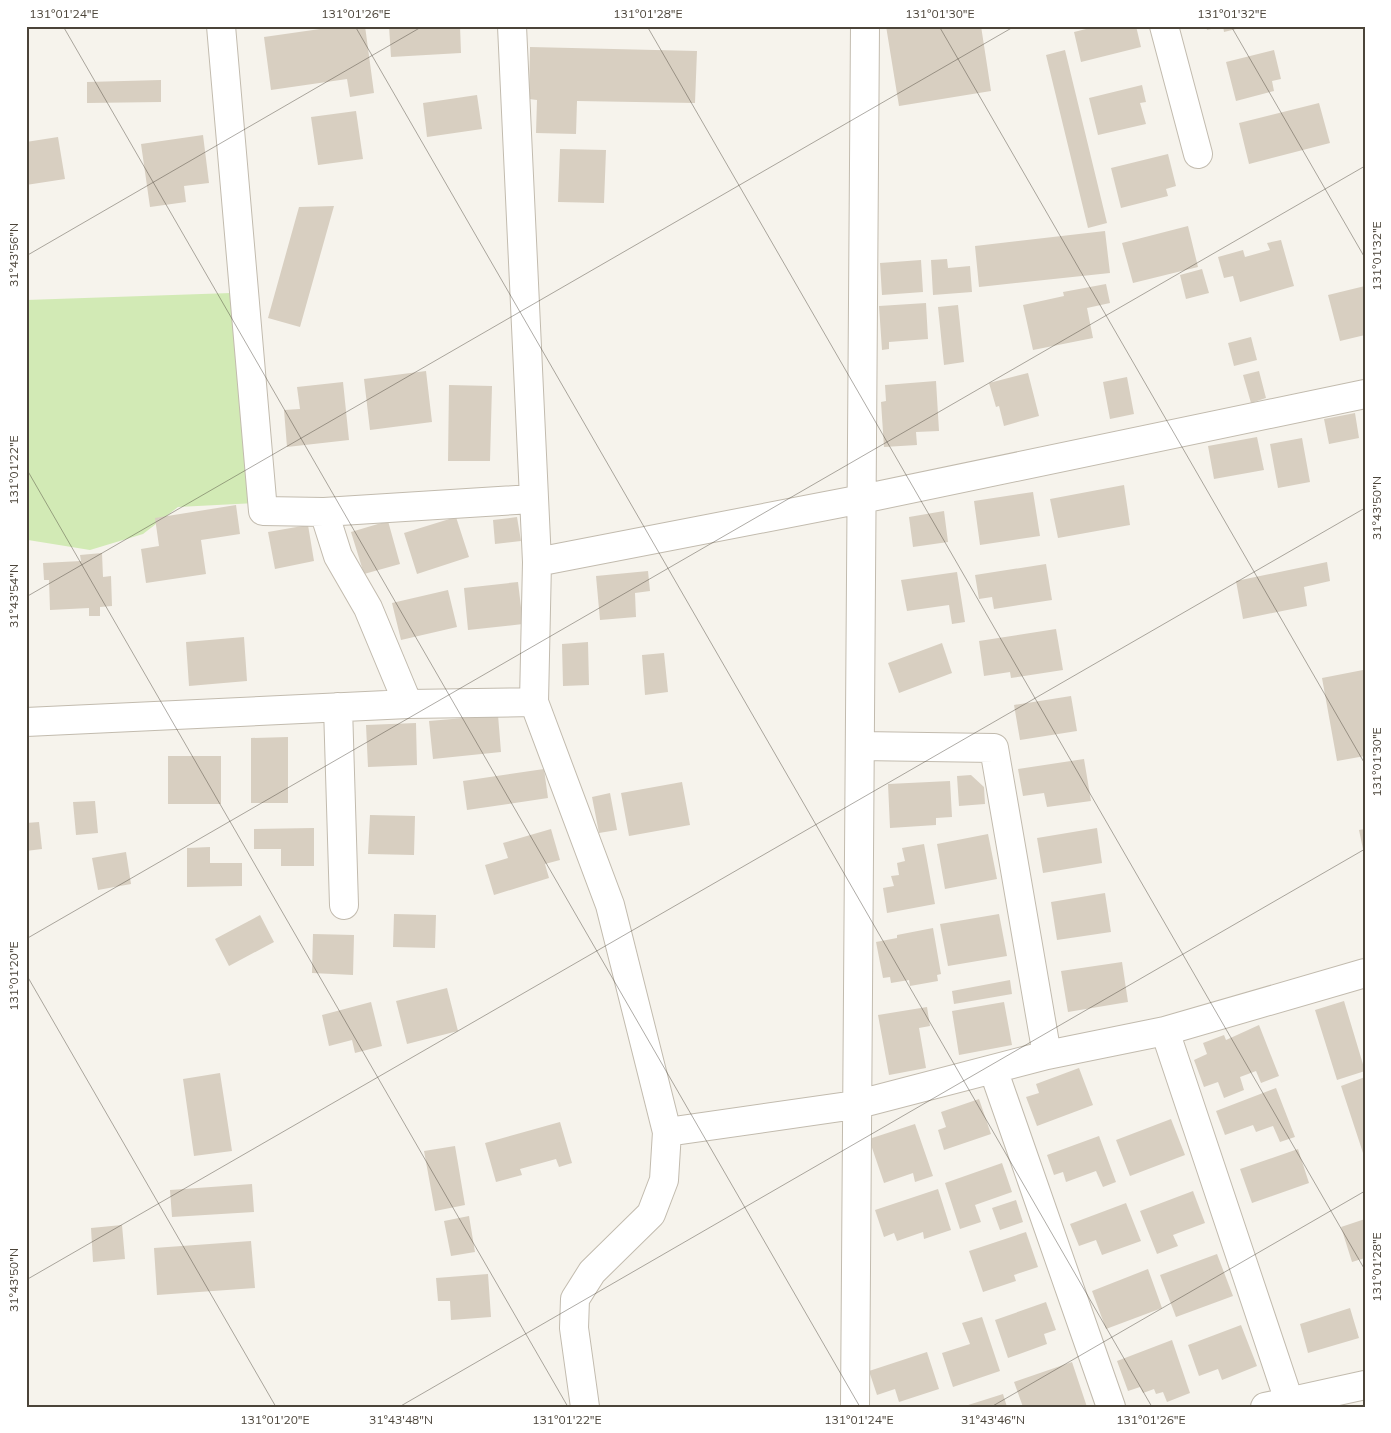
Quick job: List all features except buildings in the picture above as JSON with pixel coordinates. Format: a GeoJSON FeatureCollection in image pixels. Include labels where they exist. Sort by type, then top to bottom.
{"type":"FeatureCollection","features":[{"type":"Feature","properties":{"kind":"street"},"geometry":{"type":"LineString","coordinates":[[221,26],[263,511],[324,512],[532,499]]}},
{"type":"Feature","properties":{"kind":"street"},"geometry":{"type":"LineString","coordinates":[[512,26],[536,562],[534,702],[610,905],[667,1132],[664,1180],[651,1214],[592,1272],[575,1299],[574,1328],[586,1407]]}},
{"type":"Feature","properties":{"kind":"street"},"geometry":{"type":"LineString","coordinates":[[855,1407],[855,1105],[861,746],[865,26]]}},
{"type":"Feature","properties":{"kind":"street"},"geometry":{"type":"LineString","coordinates":[[1164,26],[1198,154]]}},
{"type":"Feature","properties":{"kind":"street"},"geometry":{"type":"LineString","coordinates":[[536,562],[862,499],[1365,394]]}},
{"type":"Feature","properties":{"kind":"street"},"geometry":{"type":"LineString","coordinates":[[324,512],[338,556],[368,608],[408,704]]}},
{"type":"Feature","properties":{"kind":"street"},"geometry":{"type":"LineString","coordinates":[[26,722],[408,704],[534,702]]}},
{"type":"Feature","properties":{"kind":"street"},"geometry":{"type":"LineString","coordinates":[[338,708],[344,905]]}},
{"type":"Feature","properties":{"kind":"street"},"geometry":{"type":"LineString","coordinates":[[861,746],[994,748],[1047,1055]]}},
{"type":"Feature","properties":{"kind":"street"},"geometry":{"type":"LineString","coordinates":[[667,1132],[855,1105],[1047,1055],[1165,1031],[1365,973]]}},
{"type":"Feature","properties":{"kind":"street"},"geometry":{"type":"LineString","coordinates":[[1165,1031],[1277,1404],[1365,1385]]}},
{"type":"Feature","properties":{"kind":"street"},"geometry":{"type":"LineString","coordinates":[[993,1069],[1111,1407]]}},
{"type":"Feature","properties":{"kind":"green space"},"geometry":{"type":"Polygon","coordinates":[[[231,293],[257,503],[178,507],[143,534],[90,550],[28,540],[26,538],[26,300],[231,293]]]}}]}
